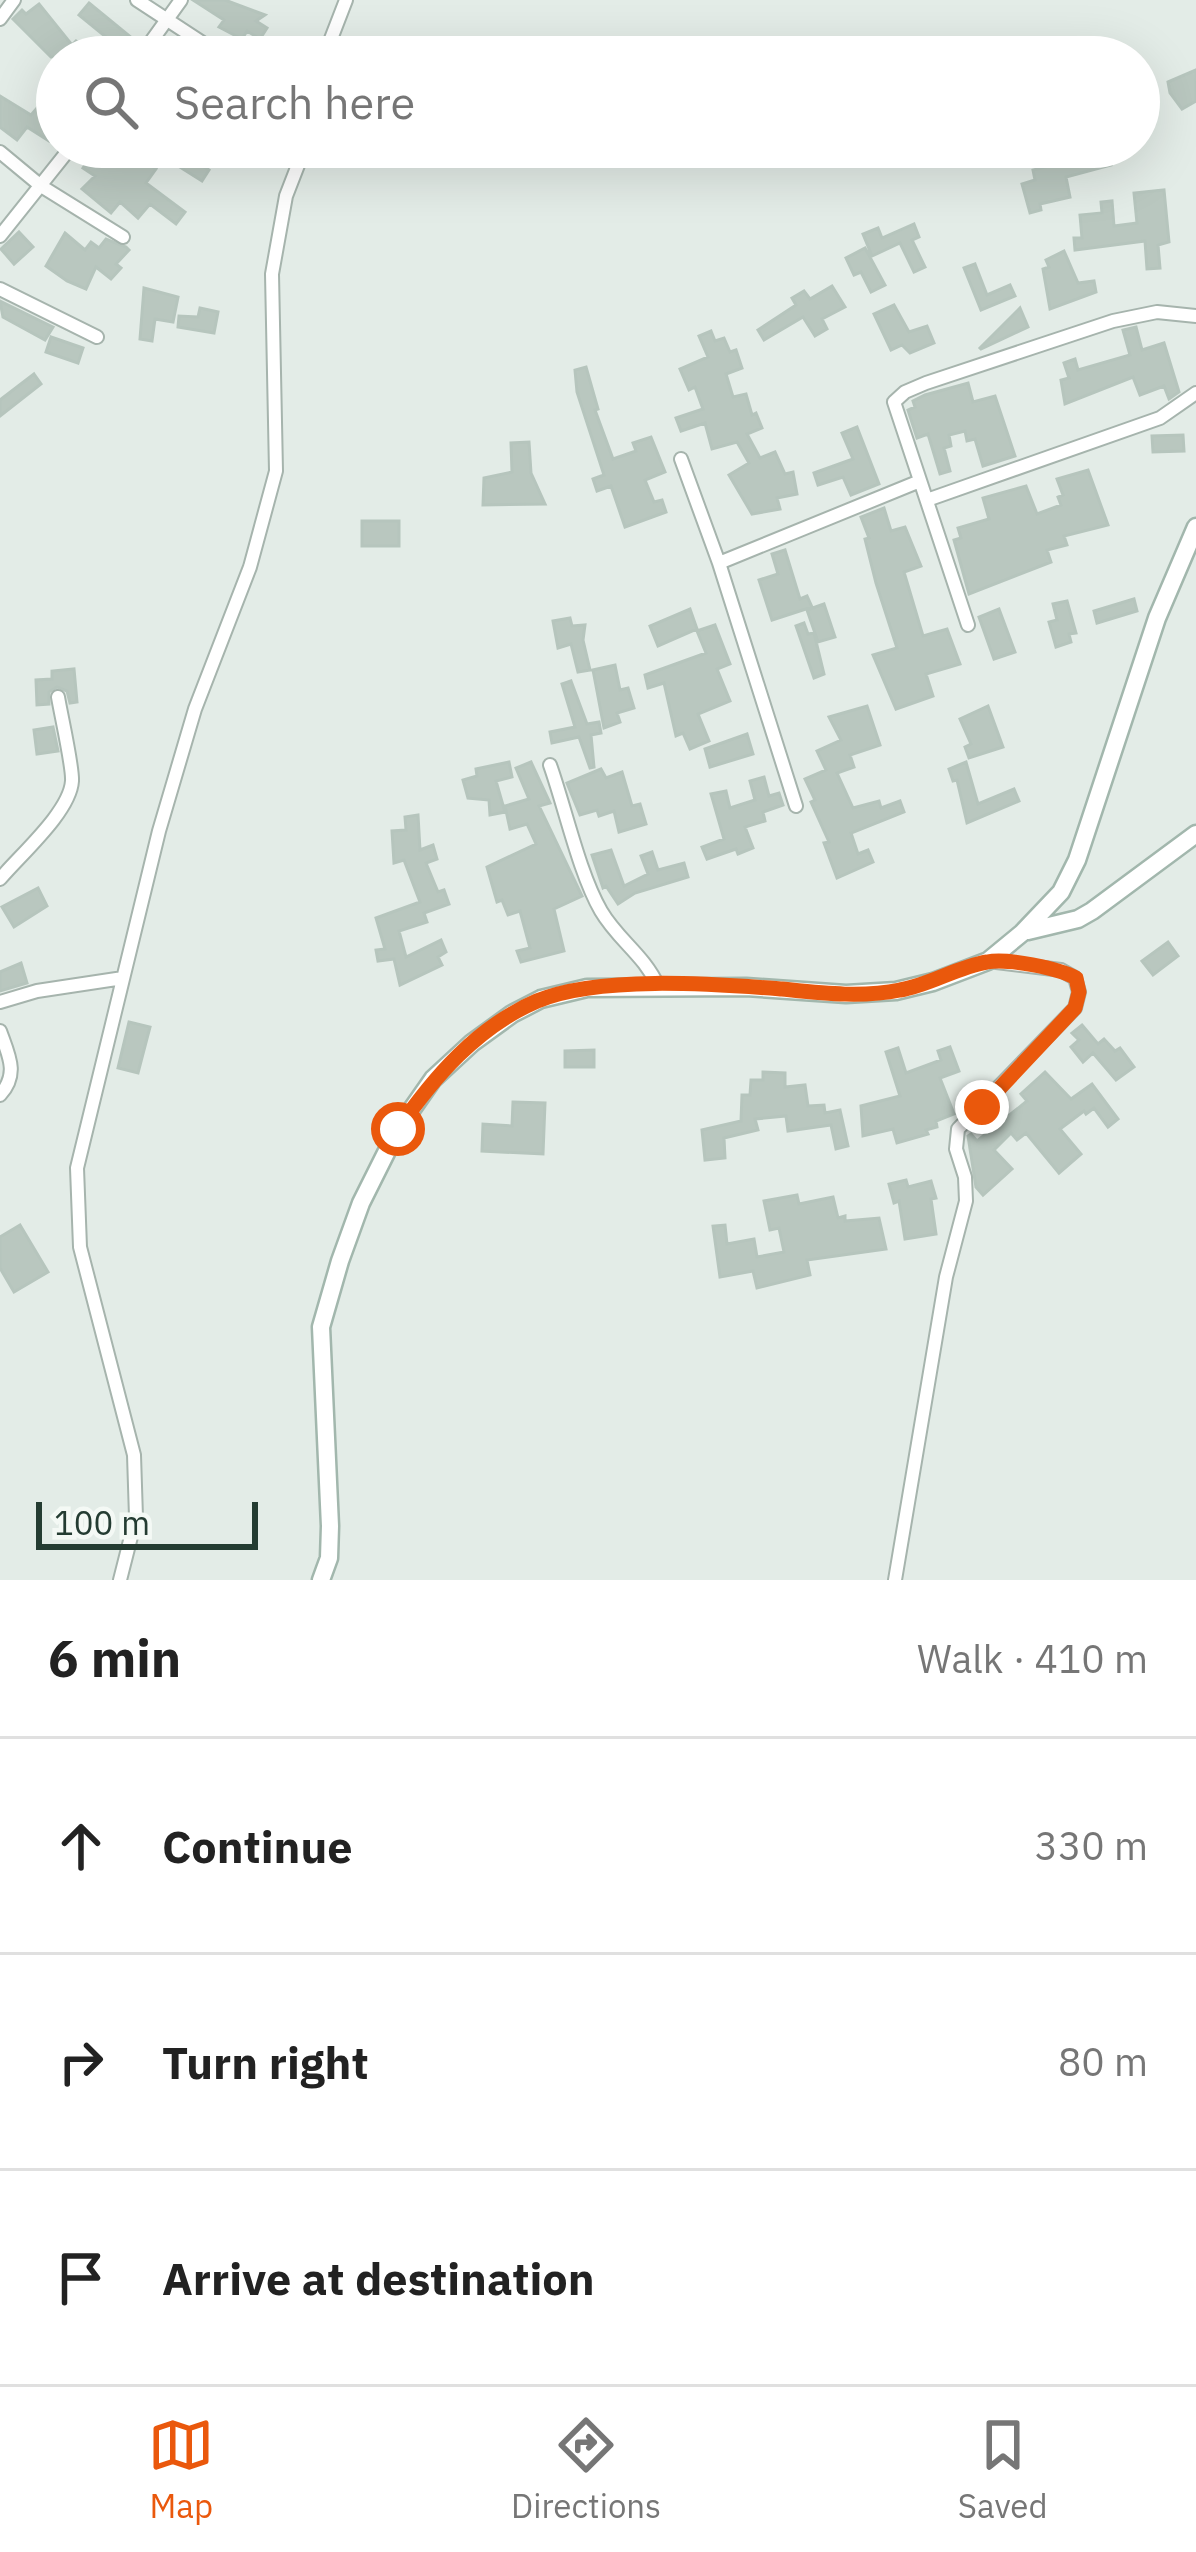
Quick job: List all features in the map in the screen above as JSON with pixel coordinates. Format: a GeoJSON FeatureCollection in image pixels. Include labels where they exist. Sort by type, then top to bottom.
{"type":"FeatureCollection","features":[{"type":"Feature","properties":{"kind":"street"},"geometry":{"type":"LineString","coordinates":[[0,19],[14,0]]}},
{"type":"Feature","properties":{"kind":"street"},"geometry":{"type":"LineString","coordinates":[[137,0],[191,36]]}},
{"type":"Feature","properties":{"kind":"street"},"geometry":{"type":"LineString","coordinates":[[156,36],[181,0]]}},
{"type":"Feature","properties":{"kind":"street"},"geometry":{"type":"LineString","coordinates":[[332,36],[346,0]]}},
{"type":"Feature","properties":{"kind":"street"},"geometry":{"type":"LineString","coordinates":[[0,152],[41,186],[123,237]]}},
{"type":"Feature","properties":{"kind":"street"},"geometry":{"type":"LineString","coordinates":[[0,236],[55,168]]}},
{"type":"Feature","properties":{"kind":"street"},"geometry":{"type":"LineString","coordinates":[[120,1580],[136,1516],[134,1456],[80,1246],[76,1168],[159,831],[195,709],[250,567],[276,471],[272,274],[286,196],[297,168]]}},
{"type":"Feature","properties":{"kind":"street"},"geometry":{"type":"LineString","coordinates":[[0,289],[97,337]]}},
{"type":"Feature","properties":{"kind":"street"},"geometry":{"type":"LineString","coordinates":[[968,625],[894,402],[905,392],[1112,321],[1157,312],[1196,316]]}},
{"type":"Feature","properties":{"kind":"street"},"geometry":{"type":"LineString","coordinates":[[927,500],[1160,418],[1196,393]]}},
{"type":"Feature","properties":{"kind":"street"},"geometry":{"type":"LineString","coordinates":[[681,459],[796,806]]}},
{"type":"Feature","properties":{"kind":"street"},"geometry":{"type":"LineString","coordinates":[[719,563],[920,481]]}},
{"type":"Feature","properties":{"kind":"street"},"geometry":{"type":"LineString","coordinates":[[322,1580],[329,1558],[330,1526],[321,1327],[361,1203],[398,1129],[433,1079],[512,1013],[542,999],[587,988],[896,991],[988,961],[1061,892],[1077,860],[1157,618],[1196,527]]}},
{"type":"Feature","properties":{"kind":"street"},"geometry":{"type":"LineString","coordinates":[[0,879],[57,816],[70,791],[73,777],[58,697]]}},
{"type":"Feature","properties":{"kind":"street"},"geometry":{"type":"LineString","coordinates":[[550,765],[597,905],[619,938],[647,963],[658,986]]}},
{"type":"Feature","properties":{"kind":"street"},"geometry":{"type":"LineString","coordinates":[[1022,933],[1078,919],[1196,834]]}},
{"type":"Feature","properties":{"kind":"street"},"geometry":{"type":"LineString","coordinates":[[895,1580],[946,1277],[966,1201],[956,1149],[958,1129],[1075,1008],[1079,992],[1076,978],[1061,970],[988,961]]}},
{"type":"Feature","properties":{"kind":"street"},"geometry":{"type":"LineString","coordinates":[[0,1002],[37,991],[123,978]]}},
{"type":"Feature","properties":{"kind":"street"},"geometry":{"type":"LineString","coordinates":[[0,1031],[12,1068],[11,1082],[0,1095]]}},
{"type":"Feature","properties":{"kind":"building"},"geometry":{"type":"Polygon","coordinates":[[[193,0],[225,0],[265,15],[256,21],[267,28],[262,36],[247,31],[236,36],[219,27],[224,20],[193,0]]]}},
{"type":"Feature","properties":{"kind":"building"},"geometry":{"type":"Polygon","coordinates":[[[89,3],[129,36],[105,36],[79,15],[89,3]]]}},
{"type":"Feature","properties":{"kind":"building"},"geometry":{"type":"Polygon","coordinates":[[[39,4],[65,36],[36,36],[36,42],[13,19],[22,10],[26,14],[39,4]]]}},
{"type":"Feature","properties":{"kind":"building"},"geometry":{"type":"Polygon","coordinates":[[[1196,70],[1196,101],[1182,109],[1168,82],[1196,70]]]}},
{"type":"Feature","properties":{"kind":"building"},"geometry":{"type":"Polygon","coordinates":[[[0,96],[31,115],[36,109],[36,133],[27,127],[17,140],[0,127],[0,96]]]}},
{"type":"Feature","properties":{"kind":"building"},"geometry":{"type":"Polygon","coordinates":[[[83,168],[154,168],[146,183],[185,212],[176,224],[150,204],[138,218],[120,202],[111,213],[82,189],[95,176],[83,168]]]}},
{"type":"Feature","properties":{"kind":"building"},"geometry":{"type":"Polygon","coordinates":[[[181,168],[209,170],[202,181],[181,168]]]}},
{"type":"Feature","properties":{"kind":"building"},"geometry":{"type":"Polygon","coordinates":[[[1100,168],[1066,177],[1070,197],[1040,204],[1041,210],[1030,213],[1022,184],[1035,180],[1033,170],[1100,168]]]}},
{"type":"Feature","properties":{"kind":"building"},"geometry":{"type":"Polygon","coordinates":[[[1164,190],[1169,242],[1158,245],[1160,268],[1147,269],[1145,241],[1075,250],[1074,238],[1082,238],[1080,215],[1102,213],[1101,202],[1112,201],[1114,226],[1137,223],[1134,193],[1164,190]]]}},
{"type":"Feature","properties":{"kind":"building"},"geometry":{"type":"Polygon","coordinates":[[[914,224],[919,237],[912,240],[925,267],[914,272],[900,243],[872,256],[863,234],[878,228],[882,238],[914,224]]]}},
{"type":"Feature","properties":{"kind":"building"},"geometry":{"type":"Polygon","coordinates":[[[19,232],[33,247],[14,264],[1,249],[19,232]]]}},
{"type":"Feature","properties":{"kind":"building"},"geometry":{"type":"Polygon","coordinates":[[[65,233],[85,250],[91,242],[99,248],[106,239],[129,250],[116,264],[121,268],[111,279],[96,267],[86,289],[46,266],[65,233]]]}},
{"type":"Feature","properties":{"kind":"building"},"geometry":{"type":"Polygon","coordinates":[[[865,248],[885,285],[871,292],[861,272],[854,275],[846,258],[865,248]]]}},
{"type":"Feature","properties":{"kind":"building"},"geometry":{"type":"Polygon","coordinates":[[[1064,251],[1078,283],[1094,281],[1096,292],[1050,309],[1043,269],[1049,267],[1046,260],[1064,251]]]}},
{"type":"Feature","properties":{"kind":"building"},"geometry":{"type":"Polygon","coordinates":[[[975,264],[987,295],[1010,285],[1015,296],[981,310],[964,268],[975,264]]]}},
{"type":"Feature","properties":{"kind":"building"},"geometry":{"type":"Polygon","coordinates":[[[832,286],[845,307],[822,319],[827,329],[815,336],[803,317],[764,340],[758,330],[796,305],[792,298],[804,291],[810,299],[832,286]]]}},
{"type":"Feature","properties":{"kind":"building"},"geometry":{"type":"Polygon","coordinates":[[[144,288],[178,297],[173,322],[155,319],[152,341],[140,339],[144,288]]]}},
{"type":"Feature","properties":{"kind":"building"},"geometry":{"type":"Polygon","coordinates":[[[0,301],[53,327],[45,340],[3,317],[0,301]]]}},
{"type":"Feature","properties":{"kind":"building"},"geometry":{"type":"Polygon","coordinates":[[[894,305],[909,332],[927,326],[934,343],[910,353],[902,345],[891,350],[874,314],[894,305]]]}},
{"type":"Feature","properties":{"kind":"building"},"geometry":{"type":"Polygon","coordinates":[[[200,308],[218,312],[214,333],[178,327],[179,316],[198,317],[200,308]]]}},
{"type":"Feature","properties":{"kind":"building"},"geometry":{"type":"Polygon","coordinates":[[[1020,308],[1028,327],[981,349],[980,348],[1020,308]]]}},
{"type":"Feature","properties":{"kind":"building"},"geometry":{"type":"Polygon","coordinates":[[[1136,327],[1142,350],[1164,343],[1179,392],[1169,399],[1164,386],[1140,395],[1133,377],[1065,404],[1061,380],[1069,378],[1064,363],[1075,359],[1078,370],[1130,355],[1123,330],[1136,327]]]}},
{"type":"Feature","properties":{"kind":"building"},"geometry":{"type":"Polygon","coordinates":[[[711,331],[715,341],[724,338],[730,352],[736,350],[742,368],[726,374],[733,397],[746,394],[752,415],[756,413],[762,428],[747,434],[760,458],[775,452],[785,474],[793,472],[797,494],[777,498],[780,509],[752,514],[729,475],[749,463],[737,442],[712,449],[705,423],[681,431],[676,418],[703,409],[695,387],[689,390],[680,369],[708,357],[699,336],[711,331]]]}},
{"type":"Feature","properties":{"kind":"building"},"geometry":{"type":"Polygon","coordinates":[[[51,337],[83,348],[78,363],[46,352],[51,337]]]}},
{"type":"Feature","properties":{"kind":"building"},"geometry":{"type":"Polygon","coordinates":[[[586,367],[613,459],[636,451],[633,443],[651,437],[665,472],[645,480],[654,502],[662,500],[666,512],[625,527],[611,486],[597,491],[593,479],[604,475],[577,392],[575,370],[586,367]]]}},
{"type":"Feature","properties":{"kind":"building"},"geometry":{"type":"Polygon","coordinates":[[[34,374],[41,384],[0,416],[0,400],[34,374]]]}},
{"type":"Feature","properties":{"kind":"building"},"geometry":{"type":"Polygon","coordinates":[[[968,383],[973,402],[995,396],[1015,456],[983,466],[975,439],[967,441],[965,431],[949,435],[951,446],[944,448],[950,471],[940,474],[928,434],[917,438],[908,410],[925,395],[968,383]]]}},
{"type":"Feature","properties":{"kind":"building"},"geometry":{"type":"Polygon","coordinates":[[[857,427],[879,484],[851,495],[843,477],[818,485],[814,473],[853,459],[842,433],[857,427]]]}},
{"type":"Feature","properties":{"kind":"building"},"geometry":{"type":"Polygon","coordinates":[[[1183,435],[1184,451],[1153,452],[1152,436],[1183,435]]]}},
{"type":"Feature","properties":{"kind":"building"},"geometry":{"type":"Polygon","coordinates":[[[529,442],[531,473],[545,504],[483,505],[484,478],[512,472],[511,443],[529,442]]]}},
{"type":"Feature","properties":{"kind":"building"},"geometry":{"type":"Polygon","coordinates":[[[1088,470],[1108,525],[1064,536],[1067,545],[1047,550],[1051,562],[969,594],[954,540],[961,538],[958,528],[989,519],[983,498],[1026,486],[1037,514],[1061,505],[1057,479],[1088,470]]]}},
{"type":"Feature","properties":{"kind":"building"},"geometry":{"type":"Polygon","coordinates":[[[884,508],[891,531],[905,527],[921,566],[904,572],[923,636],[947,629],[960,664],[926,674],[933,696],[896,709],[873,655],[897,648],[861,517],[884,508]]]}},
{"type":"Feature","properties":{"kind":"building"},"geometry":{"type":"Polygon","coordinates":[[[362,521],[399,521],[399,546],[362,546],[362,521]]]}},
{"type":"Feature","properties":{"kind":"building"},"geometry":{"type":"Polygon","coordinates":[[[785,550],[800,599],[807,596],[812,607],[772,620],[759,580],[778,574],[772,554],[785,550]]]}},
{"type":"Feature","properties":{"kind":"building"},"geometry":{"type":"Polygon","coordinates":[[[1134,599],[1137,611],[1097,623],[1094,611],[1134,599]]]}},
{"type":"Feature","properties":{"kind":"building"},"geometry":{"type":"Polygon","coordinates":[[[1067,601],[1076,633],[1069,634],[1071,642],[1056,647],[1049,622],[1057,620],[1053,604],[1067,601]]]}},
{"type":"Feature","properties":{"kind":"building"},"geometry":{"type":"Polygon","coordinates":[[[824,604],[835,637],[818,642],[807,610],[824,604]]]}},
{"type":"Feature","properties":{"kind":"building"},"geometry":{"type":"Polygon","coordinates":[[[690,609],[697,629],[658,646],[650,626],[690,609]]]}},
{"type":"Feature","properties":{"kind":"building"},"geometry":{"type":"Polygon","coordinates":[[[999,609],[1015,652],[994,659],[979,617],[999,609]]]}},
{"type":"Feature","properties":{"kind":"building"},"geometry":{"type":"Polygon","coordinates":[[[570,618],[572,626],[585,625],[583,640],[590,670],[578,672],[571,644],[558,648],[553,621],[570,618]]]}},
{"type":"Feature","properties":{"kind":"building"},"geometry":{"type":"Polygon","coordinates":[[[804,623],[808,634],[814,633],[824,674],[814,678],[796,626],[804,623]]]}},
{"type":"Feature","properties":{"kind":"building"},"geometry":{"type":"Polygon","coordinates":[[[715,625],[730,664],[717,669],[730,701],[698,714],[709,741],[690,749],[683,733],[676,736],[664,683],[648,688],[645,675],[706,653],[697,631],[715,625]]]}},
{"type":"Feature","properties":{"kind":"building"},"geometry":{"type":"Polygon","coordinates":[[[615,665],[620,690],[628,688],[634,708],[617,713],[620,722],[604,728],[593,670],[615,665]]]}},
{"type":"Feature","properties":{"kind":"building"},"geometry":{"type":"Polygon","coordinates":[[[74,669],[77,702],[70,703],[67,691],[57,687],[49,692],[49,704],[37,705],[36,680],[52,679],[52,671],[74,669]]]}},
{"type":"Feature","properties":{"kind":"building"},"geometry":{"type":"Polygon","coordinates":[[[571,681],[587,724],[599,722],[601,733],[591,735],[594,767],[590,768],[579,737],[552,743],[550,732],[575,727],[562,684],[571,681]]]}},
{"type":"Feature","properties":{"kind":"building"},"geometry":{"type":"Polygon","coordinates":[[[867,706],[880,745],[850,755],[854,767],[837,773],[853,808],[879,801],[881,808],[900,801],[904,812],[851,833],[858,854],[868,850],[873,862],[837,878],[805,779],[826,770],[817,751],[841,740],[829,717],[867,706]]]}},
{"type":"Feature","properties":{"kind":"building"},"geometry":{"type":"Polygon","coordinates":[[[988,706],[1003,747],[969,758],[965,747],[971,744],[960,719],[988,706]]]}},
{"type":"Feature","properties":{"kind":"building"},"geometry":{"type":"Polygon","coordinates":[[[53,727],[58,751],[37,754],[34,730],[53,727]]]}},
{"type":"Feature","properties":{"kind":"building"},"geometry":{"type":"Polygon","coordinates":[[[747,734],[753,754],[710,767],[705,749],[747,734]]]}},
{"type":"Feature","properties":{"kind":"building"},"geometry":{"type":"Polygon","coordinates":[[[509,762],[512,777],[496,781],[505,812],[490,815],[489,800],[468,798],[463,780],[477,776],[476,769],[509,762]]]}},
{"type":"Feature","properties":{"kind":"building"},"geometry":{"type":"Polygon","coordinates":[[[531,762],[550,803],[539,806],[582,896],[554,909],[564,951],[521,962],[517,951],[530,948],[520,911],[508,915],[502,900],[497,902],[487,867],[536,844],[527,824],[510,829],[505,806],[529,799],[516,768],[531,762]]]}},
{"type":"Feature","properties":{"kind":"building"},"geometry":{"type":"Polygon","coordinates":[[[966,762],[978,804],[1014,789],[1019,801],[967,823],[957,780],[953,781],[949,769],[966,762]]]}},
{"type":"Feature","properties":{"kind":"building"},"geometry":{"type":"Polygon","coordinates":[[[601,769],[606,778],[622,772],[632,806],[640,804],[646,824],[619,832],[614,811],[580,815],[567,783],[601,769]]]}},
{"type":"Feature","properties":{"kind":"building"},"geometry":{"type":"Polygon","coordinates":[[[764,777],[769,796],[779,793],[783,805],[763,812],[765,821],[745,827],[753,848],[707,859],[702,847],[724,839],[711,794],[726,791],[730,808],[755,800],[750,781],[764,777]]]}},
{"type":"Feature","properties":{"kind":"building"},"geometry":{"type":"Polygon","coordinates":[[[418,815],[420,850],[433,845],[437,859],[426,863],[438,892],[444,890],[449,904],[424,913],[427,922],[399,931],[406,957],[441,940],[446,952],[438,957],[442,965],[400,985],[394,959],[378,961],[376,950],[385,949],[376,918],[420,902],[404,860],[394,863],[392,831],[406,830],[405,817],[418,815]]]}},
{"type":"Feature","properties":{"kind":"building"},"geometry":{"type":"Polygon","coordinates":[[[611,850],[624,886],[648,874],[641,856],[652,852],[658,870],[684,863],[688,877],[635,893],[618,904],[603,888],[592,855],[611,850]]]}},
{"type":"Feature","properties":{"kind":"building"},"geometry":{"type":"Polygon","coordinates":[[[38,888],[47,906],[14,927],[2,907],[38,888]]]}},
{"type":"Feature","properties":{"kind":"building"},"geometry":{"type":"Polygon","coordinates":[[[1168,942],[1178,956],[1153,975],[1142,961],[1168,942]]]}},
{"type":"Feature","properties":{"kind":"building"},"geometry":{"type":"Polygon","coordinates":[[[21,963],[27,983],[0,991],[0,972],[21,963]]]}},
{"type":"Feature","properties":{"kind":"building"},"geometry":{"type":"Polygon","coordinates":[[[129,1022],[150,1027],[138,1073],[118,1068],[129,1022]]]}},
{"type":"Feature","properties":{"kind":"building"},"geometry":{"type":"Polygon","coordinates":[[[1082,1025],[1098,1044],[1104,1039],[1115,1051],[1120,1048],[1134,1067],[1116,1080],[1093,1053],[1083,1062],[1071,1047],[1079,1040],[1072,1033],[1082,1025]]]}},
{"type":"Feature","properties":{"kind":"building"},"geometry":{"type":"Polygon","coordinates":[[[950,1047],[959,1071],[940,1078],[954,1114],[936,1121],[937,1127],[926,1130],[928,1134],[897,1143],[893,1129],[863,1136],[861,1106],[900,1096],[886,1052],[898,1048],[906,1073],[941,1060],[938,1051],[950,1047]]]}},
{"type":"Feature","properties":{"kind":"building"},"geometry":{"type":"Polygon","coordinates":[[[594,1050],[594,1067],[565,1067],[565,1051],[594,1050]]]}},
{"type":"Feature","properties":{"kind":"building"},"geometry":{"type":"Polygon","coordinates":[[[763,1072],[785,1073],[785,1087],[805,1085],[808,1106],[824,1105],[825,1113],[840,1110],[848,1146],[836,1149],[831,1125],[788,1131],[786,1116],[755,1119],[758,1130],[724,1138],[725,1158],[705,1160],[702,1130],[741,1121],[742,1095],[750,1095],[751,1080],[763,1080],[763,1072]]]}},
{"type":"Feature","properties":{"kind":"building"},"geometry":{"type":"Polygon","coordinates":[[[1045,1072],[1071,1099],[1092,1084],[1118,1119],[1108,1127],[1094,1108],[1060,1129],[1081,1154],[1059,1173],[1026,1133],[1017,1140],[1011,1133],[994,1150],[1012,1169],[983,1195],[976,1187],[968,1136],[977,1141],[1027,1101],[1021,1094],[1045,1072]]]}},
{"type":"Feature","properties":{"kind":"building"},"geometry":{"type":"Polygon","coordinates":[[[513,1102],[545,1103],[543,1154],[482,1151],[483,1124],[512,1126],[513,1102]]]}},
{"type":"Feature","properties":{"kind":"building"},"geometry":{"type":"Polygon","coordinates":[[[906,1180],[908,1187],[931,1181],[936,1234],[905,1239],[899,1201],[894,1203],[889,1184],[906,1180]]]}},
{"type":"Feature","properties":{"kind":"building"},"geometry":{"type":"Polygon","coordinates":[[[797,1195],[799,1204],[833,1197],[838,1218],[845,1216],[845,1221],[879,1218],[886,1249],[807,1260],[810,1275],[757,1288],[753,1271],[720,1277],[713,1226],[725,1225],[727,1244],[754,1239],[757,1257],[784,1252],[779,1228],[770,1230],[764,1201],[797,1195]]]}},
{"type":"Feature","properties":{"kind":"building"},"geometry":{"type":"Polygon","coordinates":[[[20,1225],[48,1272],[14,1292],[0,1268],[0,1237],[20,1225]]]}},
{"type":"Feature","properties":{"kind":"route"},"geometry":{"type":"LineString","coordinates":[[398,1129],[433,1079],[512,1013],[542,999],[587,988],[896,991],[988,961],[1061,970],[1076,978],[1075,1008],[982,1107]]}}]}
